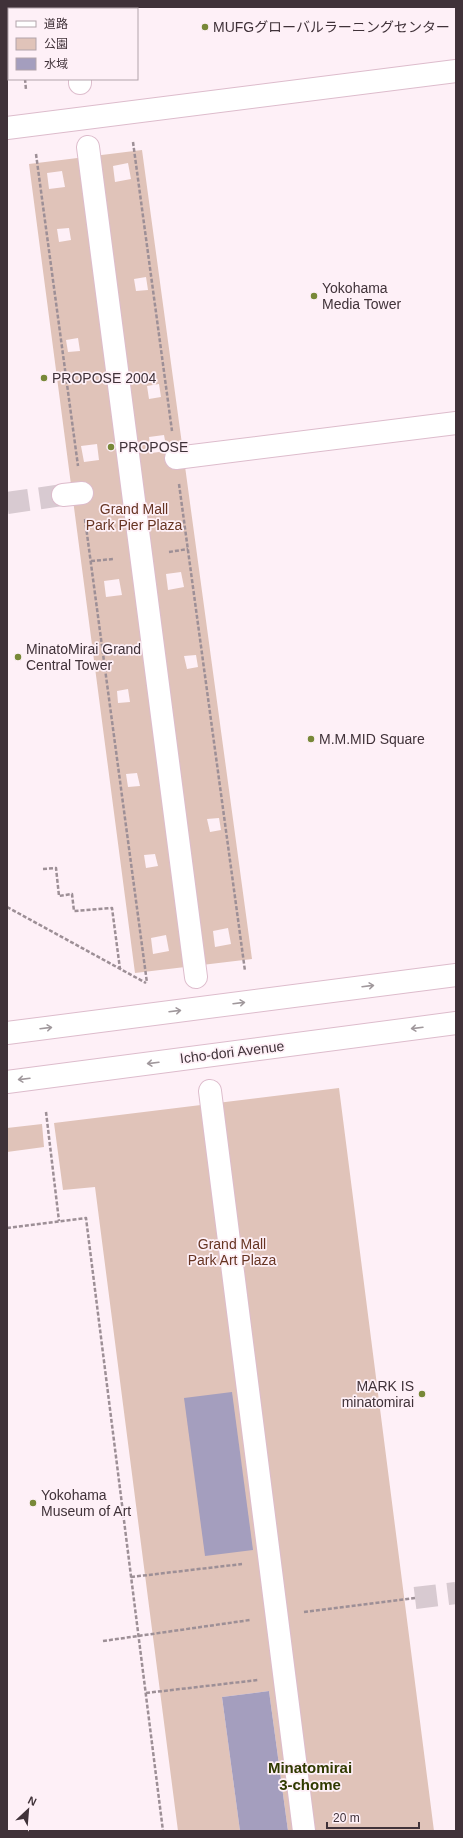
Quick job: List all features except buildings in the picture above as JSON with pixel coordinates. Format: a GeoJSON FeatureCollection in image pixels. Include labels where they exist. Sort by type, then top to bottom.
{"type":"FeatureCollection","features":[{"type":"Feature","properties":{"kind":"street"},"geometry":{"type":"LineString","coordinates":[[7,128],[456,71]]}},
{"type":"Feature","properties":{"kind":"street"},"geometry":{"type":"LineString","coordinates":[[88,147],[196,977]]}},
{"type":"Feature","properties":{"kind":"street"},"geometry":{"type":"LineString","coordinates":[[176,458],[456,423]]}},
{"type":"Feature","properties":{"kind":"street"},"geometry":{"type":"LineString","coordinates":[[7,1033],[456,975]]}},
{"type":"Feature","properties":{"kind":"street","name":"Icho-dori Avenue"},"geometry":{"type":"LineString","coordinates":[[7,1082],[456,1023]]}},
{"type":"Feature","properties":{"kind":"street"},"geometry":{"type":"LineString","coordinates":[[210,1090],[278,1616],[304,1831]]}},
{"type":"Feature","properties":{"kind":"path"},"geometry":{"type":"LineString","coordinates":[[25,80],[26,90]]}},
{"type":"Feature","properties":{"kind":"path"},"geometry":{"type":"LineString","coordinates":[[133,142],[245,971]]}},
{"type":"Feature","properties":{"kind":"path"},"geometry":{"type":"LineString","coordinates":[[7,908],[147,983],[72,494],[36,154]]}},
{"type":"Feature","properties":{"kind":"path"},"geometry":{"type":"LineString","coordinates":[[43,869],[56,868],[59,896],[72,894],[74,911],[112,908],[120,969]]}},
{"type":"Feature","properties":{"kind":"path"},"geometry":{"type":"LineString","coordinates":[[46,1112],[59,1221]]}},
{"type":"Feature","properties":{"kind":"path"},"geometry":{"type":"LineString","coordinates":[[7,1228],[86,1218],[163,1831]]}},
{"type":"Feature","properties":{"kind":"path"},"geometry":{"type":"LineString","coordinates":[[131,1577],[270,1561]]}},
{"type":"Feature","properties":{"kind":"path"},"geometry":{"type":"LineString","coordinates":[[103,1641],[415,1598]]}},
{"type":"Feature","properties":{"kind":"path"},"geometry":{"type":"LineString","coordinates":[[146,1693],[285,1677]]}},
{"type":"Feature","properties":{"kind":"green space"},"geometry":{"type":"Polygon","coordinates":[[[8,7],[27,7],[27,8],[8,7]]]}},
{"type":"Feature","properties":{"kind":"green space"},"geometry":{"type":"Polygon","coordinates":[[[39,7],[124,8],[33,8],[39,7]]]}},
{"type":"Feature","properties":{"kind":"green space","name":"Grand Mall Park Pier Plaza"},"geometry":{"type":"Polygon","coordinates":[[[142,150],[252,959],[135,973],[29,164],[142,150]],[[128,163],[113,166],[115,182],[131,179],[128,163]],[[62,171],[47,173],[49,189],[65,187],[62,171]],[[69,228],[57,229],[59,242],[71,240],[69,228]],[[146,277],[134,279],[136,291],[148,290],[146,277]],[[78,338],[66,340],[68,352],[80,351],[78,338]],[[159,384],[147,386],[149,399],[161,397],[159,384]],[[164,435],[149,437],[151,453],[167,451],[164,435]],[[97,444],[81,446],[84,462],[99,460],[97,444]],[[181,572],[166,574],[168,590],[184,587],[181,572]],[[119,579],[104,581],[106,597],[122,595],[119,579]],[[196,655],[184,656],[187,669],[198,667],[196,655]],[[128,689],[117,691],[118,703],[130,702],[128,689]],[[137,773],[126,774],[128,787],[140,786],[137,773]],[[219,818],[207,819],[210,832],[221,830],[219,818]],[[155,854],[144,855],[146,868],[158,866],[155,854]],[[228,928],[213,931],[215,947],[231,944],[228,928]],[[166,935],[151,938],[153,954],[169,951],[166,935]]]}},
{"type":"Feature","properties":{"kind":"green space","name":"Grand Mall Park Art Plaza"},"geometry":{"type":"Polygon","coordinates":[[[339,1088],[434,1831],[288,1831],[269,1691],[222,1697],[240,1831],[178,1831],[95,1187],[63,1190],[54,1123],[339,1088]]]}},
{"type":"Feature","properties":{"kind":"green space"},"geometry":{"type":"Polygon","coordinates":[[[42,1124],[44,1147],[7,1152],[7,1128],[42,1124]]]}},
{"type":"Feature","properties":{"kind":"water"},"geometry":{"type":"Polygon","coordinates":[[[232,1392],[253,1550],[205,1556],[184,1398],[232,1392]]]}},
{"type":"Feature","properties":{"kind":"water"},"geometry":{"type":"Polygon","coordinates":[[[269,1691],[288,1831],[240,1831],[222,1697],[269,1691]]]}},
{"type":"Feature","properties":{"kind":"tunnel"},"geometry":{"type":"LineString","coordinates":[[7,503],[63,495]]}},
{"type":"Feature","properties":{"kind":"tunnel"},"geometry":{"type":"LineString","coordinates":[[415,1598],[456,1593]]}},
{"type":"Feature","properties":{"kind":"place","name":"MUFGグローバルラーニングセンター"},"geometry":{"type":"Point","coordinates":[205,27]}},
{"type":"Feature","properties":{"kind":"place","name":"Yokohama Media Tower"},"geometry":{"type":"Point","coordinates":[314,296]}},
{"type":"Feature","properties":{"kind":"place","name":"PROPOSE 2004"},"geometry":{"type":"Point","coordinates":[44,378]}},
{"type":"Feature","properties":{"kind":"place","name":"PROPOSE"},"geometry":{"type":"Point","coordinates":[111,447]}},
{"type":"Feature","properties":{"kind":"place","name":"MinatoMirai Grand Central Tower"},"geometry":{"type":"Point","coordinates":[18,657]}},
{"type":"Feature","properties":{"kind":"place","name":"M.M.MID Square"},"geometry":{"type":"Point","coordinates":[311,739]}},
{"type":"Feature","properties":{"kind":"place","name":"MARK IS minatomirai"},"geometry":{"type":"Point","coordinates":[422,1394]}},
{"type":"Feature","properties":{"kind":"place","name":"Yokohama Museum of Art"},"geometry":{"type":"Point","coordinates":[33,1503]}},
{"type":"Feature","properties":{"kind":"district","name":"Minatomirai 3-chome"},"geometry":{"type":"Point","coordinates":[310,1776]}}]}
